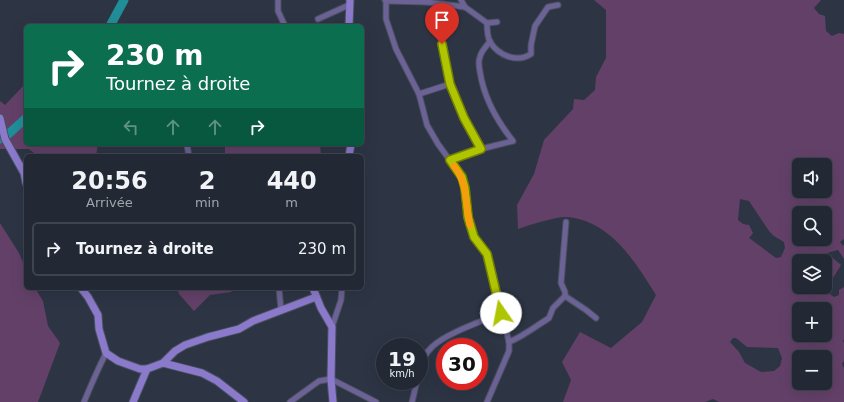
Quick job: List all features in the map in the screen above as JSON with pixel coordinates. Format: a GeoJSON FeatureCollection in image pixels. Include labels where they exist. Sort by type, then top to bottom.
{"type":"FeatureCollection","features":[{"type":"Feature","properties":{"kind":"street"},"geometry":{"type":"LineString","coordinates":[[278,0],[278,11],[284,24]]}},
{"type":"Feature","properties":{"kind":"street"},"geometry":{"type":"LineString","coordinates":[[461,0],[465,7],[487,23],[497,22]]}},
{"type":"Feature","properties":{"kind":"street"},"geometry":{"type":"LineString","coordinates":[[465,7],[414,1],[386,1],[386,19],[394,41],[419,94],[427,125],[462,177],[465,188],[468,217],[474,237],[487,254],[509,342],[509,351],[487,402]]}},
{"type":"Feature","properties":{"kind":"street"},"geometry":{"type":"LineString","coordinates":[[318,19],[349,3],[348,24]]}},
{"type":"Feature","properties":{"kind":"street"},"geometry":{"type":"LineString","coordinates":[[443,4],[439,29],[450,84],[464,118],[481,149]]}},
{"type":"Feature","properties":{"kind":"street"},"geometry":{"type":"LineString","coordinates":[[487,23],[490,41],[497,50],[505,56],[518,59],[532,54],[531,45],[535,26],[548,7],[558,5]]}},
{"type":"Feature","properties":{"kind":"street"},"geometry":{"type":"LineString","coordinates":[[450,160],[481,149],[513,141],[493,112],[481,81],[479,64],[480,57],[490,41]]}},
{"type":"Feature","properties":{"kind":"street"},"geometry":{"type":"LineString","coordinates":[[419,94],[450,84]]}},
{"type":"Feature","properties":{"kind":"street"},"geometry":{"type":"LineString","coordinates":[[0,118],[4,136],[24,173]]}},
{"type":"Feature","properties":{"kind":"street"},"geometry":{"type":"LineString","coordinates":[[566,222],[561,283],[565,296],[596,318]]}},
{"type":"Feature","properties":{"kind":"street"},"geometry":{"type":"LineString","coordinates":[[83,290],[98,315],[99,329],[106,353],[112,358],[140,369],[147,369],[162,363],[175,351],[185,346],[208,337],[239,329],[253,321],[316,297]]}},
{"type":"Feature","properties":{"kind":"street"},"geometry":{"type":"LineString","coordinates":[[280,290],[280,310]]}},
{"type":"Feature","properties":{"kind":"street"},"geometry":{"type":"LineString","coordinates":[[314,290],[321,308],[332,327]]}},
{"type":"Feature","properties":{"kind":"street"},"geometry":{"type":"LineString","coordinates":[[333,402],[331,379],[332,327],[341,300],[342,290]]}},
{"type":"Feature","properties":{"kind":"street"},"geometry":{"type":"LineString","coordinates":[[509,342],[522,336],[550,318],[553,308],[565,296]]}},
{"type":"Feature","properties":{"kind":"street"},"geometry":{"type":"LineString","coordinates":[[428,351],[443,338],[501,313]]}},
{"type":"Feature","properties":{"kind":"street"},"geometry":{"type":"LineString","coordinates":[[84,402],[95,374],[106,353]]}},
{"type":"Feature","properties":{"kind":"street"},"geometry":{"type":"LineString","coordinates":[[162,363],[202,373],[216,381],[244,402]]}},
{"type":"Feature","properties":{"kind":"street"},"geometry":{"type":"LineString","coordinates":[[133,402],[147,369]]}},
{"type":"Feature","properties":{"kind":"street"},"geometry":{"type":"LineString","coordinates":[[290,402],[319,381],[331,379],[376,402]]}},
{"type":"Feature","properties":{"kind":"street"},"geometry":{"type":"LineString","coordinates":[[412,402],[415,390]]}},
{"type":"Feature","properties":{"kind":"shaded area"},"geometry":{"type":"Polygon","coordinates":[[[594,0],[821,0],[814,8],[819,14],[825,16],[826,31],[832,36],[839,33],[844,34],[844,239],[840,242],[843,246],[844,244],[844,259],[838,250],[827,253],[828,254],[792,254],[792,294],[830,294],[834,297],[839,295],[839,290],[844,287],[844,361],[842,364],[844,368],[844,402],[719,402],[713,399],[705,402],[563,402],[571,380],[562,362],[580,332],[611,348],[642,322],[656,295],[631,257],[621,246],[610,235],[584,220],[563,217],[543,221],[518,229],[517,205],[534,174],[544,140],[573,109],[574,99],[584,100],[595,90],[596,77],[606,58],[606,10],[594,0]],[[740,199],[738,220],[743,224],[749,225],[753,233],[749,238],[776,258],[781,257],[785,248],[784,242],[769,231],[749,201],[740,199]],[[733,338],[730,342],[739,352],[745,363],[761,372],[774,371],[780,366],[782,358],[778,348],[747,347],[736,338],[733,338]]]}},
{"type":"Feature","properties":{"kind":"shaded area"},"geometry":{"type":"Polygon","coordinates":[[[24,85],[24,146],[98,146],[96,154],[35,154],[29,149],[0,149],[0,101],[5,105],[24,85]]]}},
{"type":"Feature","properties":{"kind":"shaded area"},"geometry":{"type":"Polygon","coordinates":[[[225,146],[320,146],[321,154],[225,154],[225,146]]]}},
{"type":"Feature","properties":{"kind":"shaded area"},"geometry":{"type":"Polygon","coordinates":[[[0,223],[19,253],[24,264],[24,290],[36,290],[43,301],[48,326],[60,343],[38,402],[0,402],[0,223]]]}},
{"type":"Feature","properties":{"kind":"shaded area"},"geometry":{"type":"Polygon","coordinates":[[[832,257],[841,265],[832,278],[832,257]]]}},
{"type":"Feature","properties":{"kind":"shaded area"},"geometry":{"type":"Polygon","coordinates":[[[178,290],[232,290],[231,292],[210,295],[194,311],[179,294],[178,290]]]}},
{"type":"Feature","properties":{"kind":"waterway"},"geometry":{"type":"LineString","coordinates":[[111,24],[124,0]]}},
{"type":"Feature","properties":{"kind":"waterway"},"geometry":{"type":"LineString","coordinates":[[0,139],[4,138],[24,120]]}},
{"type":"Feature","properties":{"kind":"slow traffic"},"geometry":{"type":"LineString","coordinates":[[454,166],[462,177],[465,188],[470,225]]}},
{"type":"Feature","properties":{"kind":"route"},"geometry":{"type":"LineString","coordinates":[[442,44],[450,84],[464,118],[481,149],[450,160],[462,177],[465,188],[468,217],[474,237],[487,254],[501,313]]}}]}
